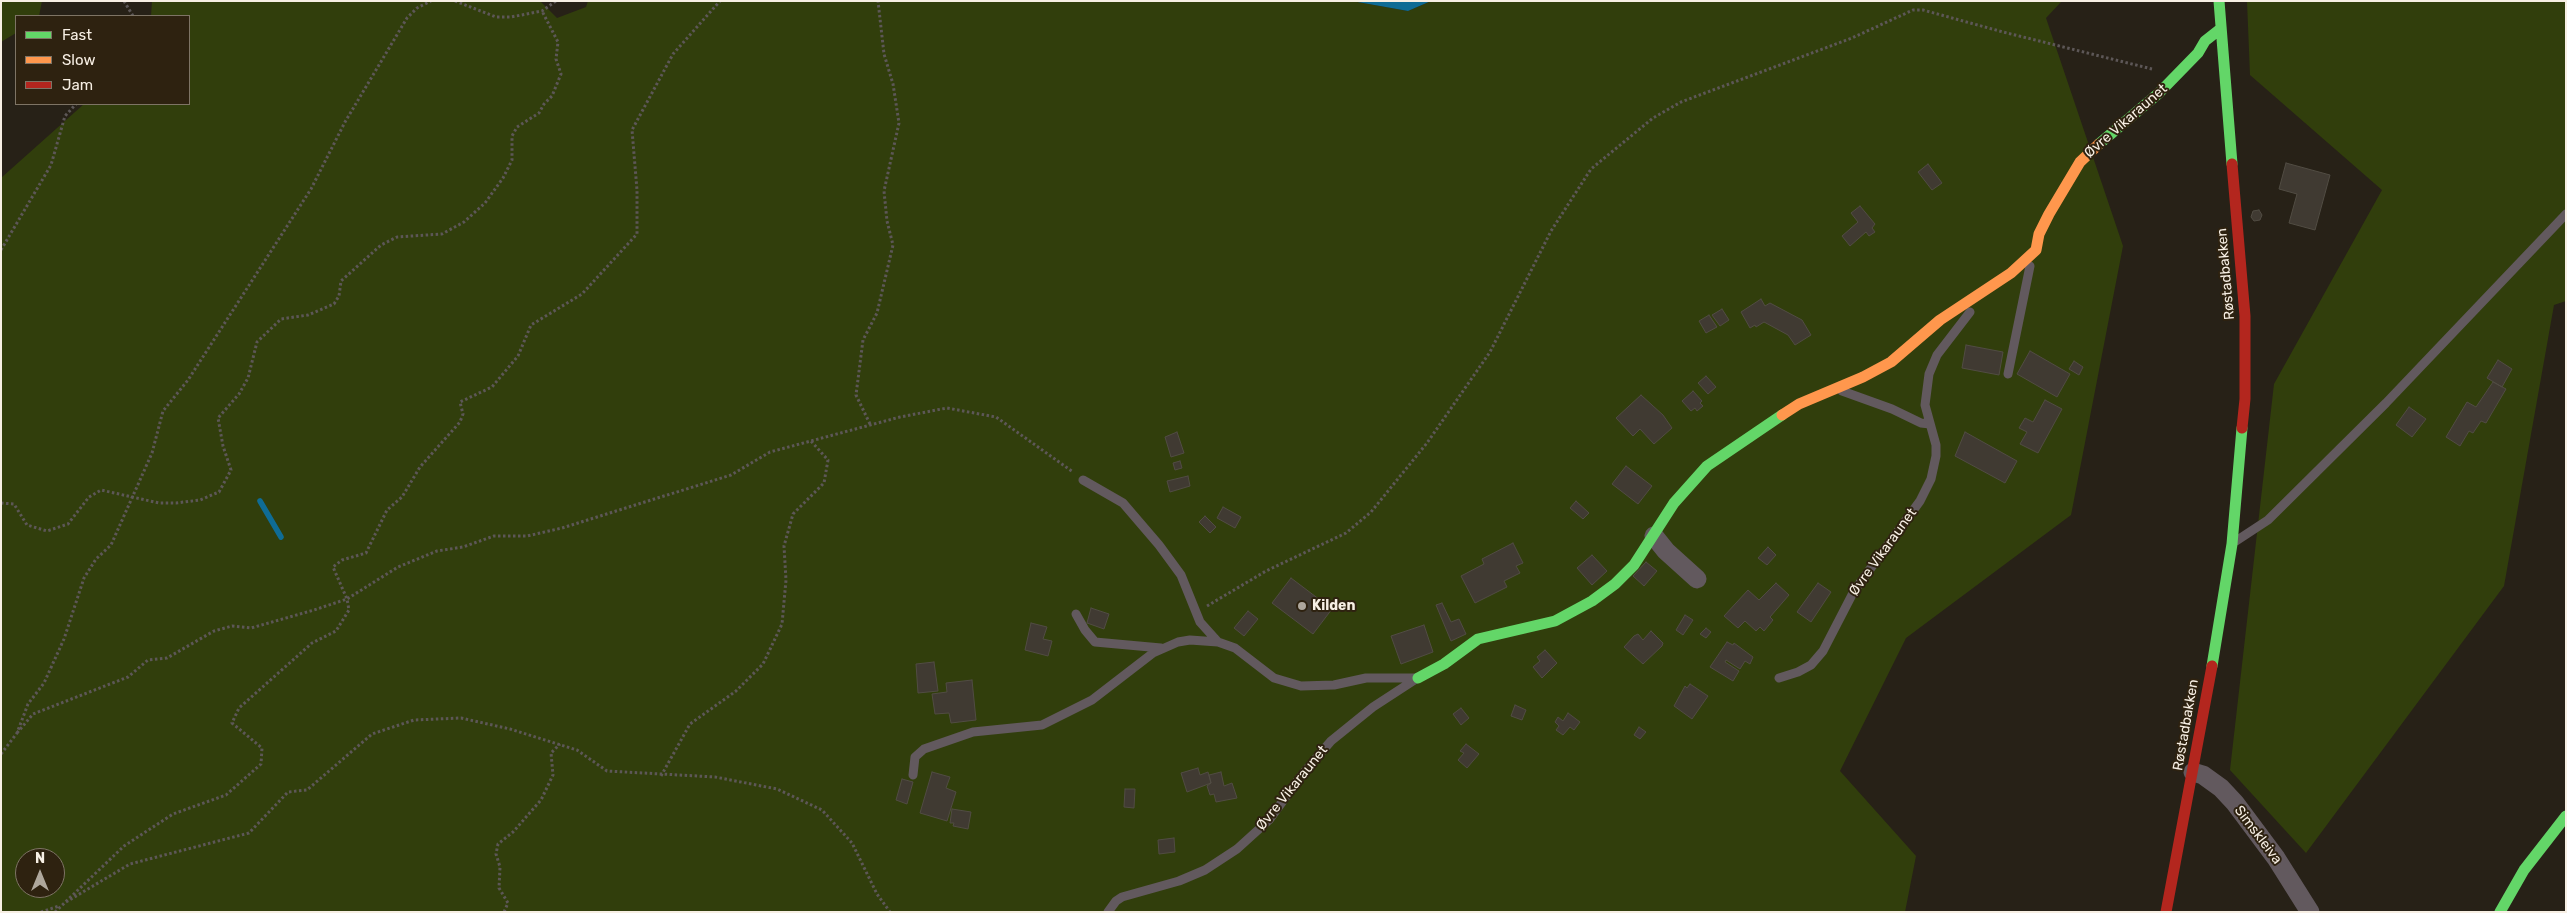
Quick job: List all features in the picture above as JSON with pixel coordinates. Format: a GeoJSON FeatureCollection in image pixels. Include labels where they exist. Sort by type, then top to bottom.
{"type":"FeatureCollection","features":[{"type":"Feature","properties":{"kind":"street","name":"Røstadbakken"},"geometry":{"type":"LineString","coordinates":[[2166,912],[2193,772],[2232,544],[2242,437],[2246,353],[2233,169],[2219,30],[2219,1]]}},
{"type":"Feature","properties":{"kind":"street","name":"Øvre Vikaraunet"},"geometry":{"type":"LineString","coordinates":[[1418,678],[1444,664],[1478,639],[1555,621],[1592,601],[1615,584],[1634,565],[1674,503],[1707,466],[1761,427],[1799,404],[1891,362],[1940,320],[2011,273],[2036,250],[2039,234],[2048,214],[2080,162],[2093,148],[2159,93],[2177,75],[2205,41],[2219,30]]}},
{"type":"Feature","properties":{"kind":"street"},"geometry":{"type":"LineString","coordinates":[[1654,536],[1666,551],[1697,579]]}},
{"type":"Feature","properties":{"kind":"street","name":"Simskleiva"},"geometry":{"type":"LineString","coordinates":[[2193,772],[2221,788],[2235,803],[2276,858],[2310,912]]}},
{"type":"Feature","properties":{"kind":"street"},"geometry":{"type":"LineString","coordinates":[[2500,912],[2524,870],[2566,816]]}},
{"type":"Feature","properties":{"kind":"lane"},"geometry":{"type":"LineString","coordinates":[[2232,544],[2268,520],[2386,403],[2566,214]]}},
{"type":"Feature","properties":{"kind":"lane","name":"Øvre Vikaraunet"},"geometry":{"type":"LineString","coordinates":[[2008,374],[2022,298],[2036,250]]}},
{"type":"Feature","properties":{"kind":"lane","name":"Øvre Vikaraunet"},"geometry":{"type":"LineString","coordinates":[[1778,678],[1798,672],[1811,665],[1823,652],[1854,591],[1920,501],[1931,479],[1936,456],[1925,405],[1926,386],[1931,366],[1945,342],[1970,312],[1980,294]]}},
{"type":"Feature","properties":{"kind":"lane"},"geometry":{"type":"LineString","coordinates":[[1835,388],[1892,409],[1921,423],[1930,424]]}},
{"type":"Feature","properties":{"kind":"lane","name":"Øvre Vikaraunet"},"geometry":{"type":"LineString","coordinates":[[1083,480],[1123,503],[1153,537],[1181,575],[1195,614],[1218,642]]}},
{"type":"Feature","properties":{"kind":"lane","name":"Øvre Vikaraunet"},"geometry":{"type":"LineString","coordinates":[[1076,614],[1085,630],[1095,642],[1162,648]]}},
{"type":"Feature","properties":{"kind":"lane","name":"Øvre Vikaraunet"},"geometry":{"type":"LineString","coordinates":[[913,775],[915,756],[924,749],[974,732],[1042,725],[1066,715],[1092,700],[1162,648],[1190,640],[1218,642],[1234,648],[1274,678],[1301,686],[1334,685],[1366,678],[1418,678]]}},
{"type":"Feature","properties":{"kind":"lane","name":"Øvre Vikaraunet"},"geometry":{"type":"LineString","coordinates":[[1108,912],[1122,897],[1179,881],[1205,870],[1237,849],[1269,820],[1301,776],[1331,741],[1358,718],[1418,678]]}},
{"type":"Feature","properties":{"kind":"path"},"geometry":{"type":"LineString","coordinates":[[124,1],[132,15]]}},
{"type":"Feature","properties":{"kind":"path"},"geometry":{"type":"LineString","coordinates":[[18,733],[28,704],[44,683],[64,639],[84,578],[96,558],[110,545],[154,447],[163,411],[188,380],[311,189],[345,122],[407,18],[417,8],[431,1]]}},
{"type":"Feature","properties":{"kind":"path"},"geometry":{"type":"LineString","coordinates":[[455,1],[496,17],[511,17],[542,11],[556,1]]}},
{"type":"Feature","properties":{"kind":"path"},"geometry":{"type":"LineString","coordinates":[[55,912],[124,846],[173,814],[226,795],[261,764],[262,748],[232,723],[239,708],[312,643],[336,631],[349,610],[348,599],[333,567],[342,560],[366,553],[388,510],[402,496],[420,467],[460,422],[463,414],[460,402],[492,387],[518,356],[531,325],[582,294],[637,234],[637,190],[632,130],[673,54],[720,1]]}},
{"type":"Feature","properties":{"kind":"path"},"geometry":{"type":"LineString","coordinates":[[870,424],[856,395],[863,340],[877,313],[893,245],[887,221],[884,191],[899,123],[893,84],[884,54],[878,1]]}},
{"type":"Feature","properties":{"kind":"path"},"geometry":{"type":"LineString","coordinates":[[1195,614],[1266,571],[1346,533],[1371,512],[1427,443],[1490,352],[1551,231],[1591,169],[1652,118],[1681,102],[1852,38],[1912,10],[1924,10],[2022,37],[2177,75]]}},
{"type":"Feature","properties":{"kind":"path"},"geometry":{"type":"LineString","coordinates":[[1,503],[14,504],[27,525],[47,531],[68,524],[89,497],[100,490],[159,503],[200,500],[219,492],[231,470],[223,446],[218,418],[239,394],[248,378],[257,342],[281,319],[308,315],[334,304],[339,296],[342,281],[381,245],[397,238],[442,234],[464,222],[485,203],[512,160],[512,136],[517,127],[539,114],[552,96],[561,74],[556,59],[558,42],[542,11]]}},
{"type":"Feature","properties":{"kind":"path"},"geometry":{"type":"LineString","coordinates":[[1,250],[51,165],[65,116],[75,105]]}},
{"type":"Feature","properties":{"kind":"path"},"geometry":{"type":"LineString","coordinates":[[1,754],[33,714],[128,677],[148,660],[167,658],[214,631],[232,626],[251,628],[348,599],[398,567],[437,551],[463,547],[494,536],[527,536],[562,528],[731,476],[770,452],[870,424],[947,408],[996,417],[1083,480]]}},
{"type":"Feature","properties":{"kind":"path"},"geometry":{"type":"LineString","coordinates":[[660,776],[690,724],[736,691],[763,664],[782,624],[786,580],[784,546],[792,514],[824,483],[828,460],[810,440]]}},
{"type":"Feature","properties":{"kind":"path"},"geometry":{"type":"LineString","coordinates":[[41,912],[61,906],[130,864],[249,833],[288,792],[307,790],[372,734],[414,720],[461,718],[510,729],[577,750],[607,771],[660,776],[715,777],[777,789],[822,810],[852,843],[877,894],[890,912]]}},
{"type":"Feature","properties":{"kind":"path"},"geometry":{"type":"LineString","coordinates":[[504,912],[508,903],[500,888],[500,867],[496,854],[498,844],[513,832],[541,800],[553,774],[551,752],[560,744]]}},
{"type":"Feature","properties":{"kind":"green space"},"geometry":{"type":"Polygon","coordinates":[[[1,1],[42,1],[39,15],[15,15],[15,34],[1,42],[1,1]]]}},
{"type":"Feature","properties":{"kind":"green space"},"geometry":{"type":"Polygon","coordinates":[[[152,1],[540,1],[557,18],[586,7],[588,1],[1352,1],[1408,11],[1431,1],[2062,1],[2046,18],[2123,246],[2071,515],[1906,638],[1840,771],[1916,856],[1905,912],[1,912],[1,178],[83,105],[190,105],[190,15],[151,15],[152,1]]]}},
{"type":"Feature","properties":{"kind":"green space"},"geometry":{"type":"Polygon","coordinates":[[[2247,1],[2566,1],[2566,301],[2554,305],[2504,586],[2306,853],[2230,770],[2274,384],[2382,190],[2250,75],[2247,1]]]}},
{"type":"Feature","properties":{"kind":"water"},"geometry":{"type":"Polygon","coordinates":[[[1352,1],[1431,1],[1408,11],[1352,1]]]}},
{"type":"Feature","properties":{"kind":"building"},"geometry":{"type":"Polygon","coordinates":[[[2286,163],[2330,175],[2315,230],[2289,223],[2297,194],[2279,189],[2286,163]]]}},
{"type":"Feature","properties":{"kind":"building"},"geometry":{"type":"Polygon","coordinates":[[[1928,164],[1942,183],[1932,190],[1918,172],[1928,164]]]}},
{"type":"Feature","properties":{"kind":"building"},"geometry":{"type":"Polygon","coordinates":[[[1860,206],[1875,224],[1872,228],[1875,232],[1869,236],[1866,232],[1850,246],[1842,236],[1858,222],[1851,213],[1860,206]]]}},
{"type":"Feature","properties":{"kind":"building"},"geometry":{"type":"Polygon","coordinates":[[[2259,210],[2262,215],[2260,220],[2254,221],[2251,217],[2253,211],[2259,210]]]}},
{"type":"Feature","properties":{"kind":"building"},"geometry":{"type":"Polygon","coordinates":[[[1761,299],[1765,306],[1770,303],[1802,320],[1811,335],[1795,345],[1788,335],[1764,322],[1750,328],[1741,312],[1761,299]]]}},
{"type":"Feature","properties":{"kind":"building"},"geometry":{"type":"Polygon","coordinates":[[[1722,309],[1729,320],[1720,326],[1712,315],[1722,309]]]}},
{"type":"Feature","properties":{"kind":"building"},"geometry":{"type":"Polygon","coordinates":[[[1709,315],[1717,327],[1706,333],[1699,321],[1709,315]]]}},
{"type":"Feature","properties":{"kind":"building"},"geometry":{"type":"Polygon","coordinates":[[[1966,345],[2003,352],[1999,375],[1962,368],[1966,345]]]}},
{"type":"Feature","properties":{"kind":"building"},"geometry":{"type":"Polygon","coordinates":[[[2030,351],[2070,374],[2057,397],[2017,374],[2030,351]]]}},
{"type":"Feature","properties":{"kind":"building"},"geometry":{"type":"Polygon","coordinates":[[[2498,360],[2512,369],[2502,387],[2487,378],[2498,360]]]}},
{"type":"Feature","properties":{"kind":"building"},"geometry":{"type":"Polygon","coordinates":[[[2074,361],[2083,367],[2079,375],[2069,369],[2074,361]]]}},
{"type":"Feature","properties":{"kind":"building"},"geometry":{"type":"Polygon","coordinates":[[[1706,376],[1716,387],[1708,394],[1698,383],[1706,376]]]}},
{"type":"Feature","properties":{"kind":"building"},"geometry":{"type":"Polygon","coordinates":[[[2493,382],[2506,389],[2486,423],[2481,421],[2473,433],[2469,431],[2460,446],[2446,437],[2467,402],[2476,407],[2493,382]]]}},
{"type":"Feature","properties":{"kind":"building"},"geometry":{"type":"Polygon","coordinates":[[[1693,391],[1702,401],[1700,403],[1703,406],[1697,411],[1695,408],[1691,411],[1682,401],[1693,391]]]}},
{"type":"Feature","properties":{"kind":"building"},"geometry":{"type":"Polygon","coordinates":[[[1641,395],[1663,415],[1672,428],[1654,444],[1640,429],[1633,436],[1616,418],[1641,395]]]}},
{"type":"Feature","properties":{"kind":"building"},"geometry":{"type":"Polygon","coordinates":[[[2045,400],[2062,409],[2038,453],[2020,444],[2027,432],[2019,428],[2025,418],[2033,422],[2045,400]]]}},
{"type":"Feature","properties":{"kind":"building"},"geometry":{"type":"Polygon","coordinates":[[[2409,407],[2426,419],[2412,437],[2396,425],[2409,407]]]}},
{"type":"Feature","properties":{"kind":"building"},"geometry":{"type":"Polygon","coordinates":[[[1177,432],[1184,453],[1171,457],[1165,437],[1177,432]]]}},
{"type":"Feature","properties":{"kind":"building"},"geometry":{"type":"Polygon","coordinates":[[[1965,432],[2017,461],[2005,483],[1955,456],[1965,432]]]}},
{"type":"Feature","properties":{"kind":"building"},"geometry":{"type":"Polygon","coordinates":[[[1180,461],[1182,468],[1175,470],[1173,463],[1180,461]]]}},
{"type":"Feature","properties":{"kind":"building"},"geometry":{"type":"Polygon","coordinates":[[[1626,466],[1652,486],[1638,504],[1612,484],[1626,466]]]}},
{"type":"Feature","properties":{"kind":"building"},"geometry":{"type":"Polygon","coordinates":[[[1188,476],[1190,486],[1170,492],[1167,481],[1188,476]]]}},
{"type":"Feature","properties":{"kind":"building"},"geometry":{"type":"Polygon","coordinates":[[[1576,501],[1589,513],[1583,519],[1570,508],[1576,501]]]}},
{"type":"Feature","properties":{"kind":"building"},"geometry":{"type":"Polygon","coordinates":[[[1223,507],[1241,517],[1235,528],[1217,518],[1223,507]]]}},
{"type":"Feature","properties":{"kind":"building"},"geometry":{"type":"Polygon","coordinates":[[[1205,516],[1216,527],[1210,533],[1199,522],[1205,516]]]}},
{"type":"Feature","properties":{"kind":"building"},"geometry":{"type":"Polygon","coordinates":[[[1513,543],[1523,563],[1516,566],[1520,573],[1504,581],[1507,587],[1475,603],[1461,576],[1484,564],[1482,559],[1513,543]]]}},
{"type":"Feature","properties":{"kind":"building"},"geometry":{"type":"Polygon","coordinates":[[[1768,547],[1776,555],[1767,565],[1758,558],[1768,547]]]}},
{"type":"Feature","properties":{"kind":"building"},"geometry":{"type":"Polygon","coordinates":[[[1592,555],[1607,571],[1592,585],[1577,568],[1592,555]]]}},
{"type":"Feature","properties":{"kind":"building"},"geometry":{"type":"Polygon","coordinates":[[[1646,562],[1657,571],[1644,586],[1633,576],[1646,562]]]}},
{"type":"Feature","properties":{"kind":"building","name":"Kilden"},"geometry":{"type":"Polygon","coordinates":[[[1291,578],[1332,609],[1313,634],[1272,603],[1291,578]]]}},
{"type":"Feature","properties":{"kind":"building"},"geometry":{"type":"Polygon","coordinates":[[[1776,583],[1789,595],[1770,617],[1773,620],[1764,631],[1760,627],[1756,631],[1745,621],[1738,628],[1724,616],[1748,590],[1759,600],[1776,583]]]}},
{"type":"Feature","properties":{"kind":"building"},"geometry":{"type":"Polygon","coordinates":[[[1818,583],[1831,592],[1811,622],[1797,612],[1818,583]]]}},
{"type":"Feature","properties":{"kind":"building"},"geometry":{"type":"Polygon","coordinates":[[[1442,603],[1451,622],[1459,619],[1466,634],[1451,641],[1436,605],[1442,603]]]}},
{"type":"Feature","properties":{"kind":"building"},"geometry":{"type":"Polygon","coordinates":[[[1091,608],[1109,614],[1104,629],[1087,623],[1091,608]]]}},
{"type":"Feature","properties":{"kind":"building"},"geometry":{"type":"Polygon","coordinates":[[[1248,611],[1258,619],[1244,636],[1234,628],[1248,611]]]}},
{"type":"Feature","properties":{"kind":"building"},"geometry":{"type":"Polygon","coordinates":[[[1685,615],[1693,620],[1683,635],[1676,630],[1685,615]]]}},
{"type":"Feature","properties":{"kind":"building"},"geometry":{"type":"Polygon","coordinates":[[[1031,623],[1047,627],[1043,639],[1052,641],[1048,656],[1025,650],[1031,623]]]}},
{"type":"Feature","properties":{"kind":"building"},"geometry":{"type":"Polygon","coordinates":[[[1424,625],[1433,652],[1401,664],[1391,636],[1424,625]]]}},
{"type":"Feature","properties":{"kind":"building"},"geometry":{"type":"Polygon","coordinates":[[[1706,628],[1711,632],[1706,638],[1700,634],[1706,628]]]}},
{"type":"Feature","properties":{"kind":"building"},"geometry":{"type":"Polygon","coordinates":[[[1651,631],[1663,643],[1643,664],[1624,647],[1634,636],[1638,634],[1643,640],[1651,631]]]}},
{"type":"Feature","properties":{"kind":"building"},"geometry":{"type":"Polygon","coordinates":[[[1727,642],[1733,645],[1734,643],[1753,657],[1750,664],[1745,661],[1740,669],[1726,660],[1725,662],[1739,671],[1733,681],[1710,667],[1727,642]]]}},
{"type":"Feature","properties":{"kind":"building"},"geometry":{"type":"Polygon","coordinates":[[[1545,650],[1557,663],[1542,678],[1533,667],[1540,661],[1537,657],[1545,650]]]}},
{"type":"Feature","properties":{"kind":"building"},"geometry":{"type":"Polygon","coordinates":[[[934,662],[938,691],[918,693],[916,664],[934,662]]]}},
{"type":"Feature","properties":{"kind":"building"},"geometry":{"type":"Polygon","coordinates":[[[972,680],[976,720],[951,723],[949,713],[935,714],[932,694],[947,692],[946,683],[972,680]]]}},
{"type":"Feature","properties":{"kind":"building"},"geometry":{"type":"Polygon","coordinates":[[[1690,684],[1708,696],[1692,719],[1674,706],[1685,686],[1687,688],[1690,684]]]}},
{"type":"Feature","properties":{"kind":"building"},"geometry":{"type":"Polygon","coordinates":[[[1515,705],[1526,710],[1522,720],[1511,716],[1515,705]]]}},
{"type":"Feature","properties":{"kind":"building"},"geometry":{"type":"Polygon","coordinates":[[[1461,708],[1469,718],[1461,725],[1453,714],[1461,708]]]}},
{"type":"Feature","properties":{"kind":"building"},"geometry":{"type":"Polygon","coordinates":[[[1568,713],[1580,722],[1574,730],[1570,727],[1563,735],[1556,730],[1559,726],[1555,722],[1558,717],[1563,721],[1568,713]]]}},
{"type":"Feature","properties":{"kind":"building"},"geometry":{"type":"Polygon","coordinates":[[[1639,727],[1646,732],[1640,739],[1634,735],[1639,727]]]}},
{"type":"Feature","properties":{"kind":"building"},"geometry":{"type":"Polygon","coordinates":[[[1466,744],[1479,754],[1467,768],[1458,760],[1464,753],[1460,751],[1466,744]]]}},
{"type":"Feature","properties":{"kind":"building"},"geometry":{"type":"Polygon","coordinates":[[[1198,768],[1200,775],[1208,772],[1211,783],[1187,792],[1181,773],[1198,768]]]}},
{"type":"Feature","properties":{"kind":"building"},"geometry":{"type":"Polygon","coordinates":[[[932,772],[950,777],[946,788],[956,792],[947,821],[920,813],[932,772]]]}},
{"type":"Feature","properties":{"kind":"building"},"geometry":{"type":"Polygon","coordinates":[[[1221,772],[1224,786],[1232,783],[1237,798],[1216,802],[1214,794],[1210,795],[1207,786],[1211,783],[1209,775],[1221,772]]]}},
{"type":"Feature","properties":{"kind":"building"},"geometry":{"type":"Polygon","coordinates":[[[902,779],[913,782],[907,804],[896,800],[902,779]]]}},
{"type":"Feature","properties":{"kind":"building"},"geometry":{"type":"Polygon","coordinates":[[[1125,789],[1135,789],[1134,808],[1124,807],[1125,789]]]}},
{"type":"Feature","properties":{"kind":"building"},"geometry":{"type":"Polygon","coordinates":[[[952,809],[971,812],[968,829],[953,826],[954,823],[950,823],[952,809]]]}},
{"type":"Feature","properties":{"kind":"building"},"geometry":{"type":"Polygon","coordinates":[[[1174,838],[1175,852],[1159,854],[1158,840],[1174,838]]]}},
{"type":"Feature","properties":{"kind":"waterway"},"geometry":{"type":"LineString","coordinates":[[260,501],[281,537]]}},
{"type":"Feature","properties":{"kind":"traffic: fast"},"geometry":{"type":"LineString","coordinates":[[2219,1],[2232,164]]}},
{"type":"Feature","properties":{"kind":"traffic: fast"},"geometry":{"type":"LineString","coordinates":[[2099,144],[2159,93],[2198,53],[2205,41],[2219,30]]}},
{"type":"Feature","properties":{"kind":"traffic: fast"},"geometry":{"type":"LineString","coordinates":[[1418,678],[1444,664],[1478,639],[1555,621],[1592,601],[1615,584],[1634,565],[1674,503],[1707,466],[1782,415]]}},
{"type":"Feature","properties":{"kind":"traffic: fast"},"geometry":{"type":"LineString","coordinates":[[2212,666],[2232,544],[2242,428]]}},
{"type":"Feature","properties":{"kind":"traffic: fast"},"geometry":{"type":"LineString","coordinates":[[2500,912],[2524,870],[2566,816]]}},
{"type":"Feature","properties":{"kind":"traffic: slow"},"geometry":{"type":"LineString","coordinates":[[1782,415],[1799,404],[1863,377],[1891,362],[1940,320],[2011,273],[2036,250],[2039,234],[2049,214],[2080,162],[2099,144]]}},
{"type":"Feature","properties":{"kind":"traffic: jam"},"geometry":{"type":"LineString","coordinates":[[2232,164],[2245,316],[2245,399],[2242,428]]}},
{"type":"Feature","properties":{"kind":"traffic: jam"},"geometry":{"type":"LineString","coordinates":[[2166,912],[2212,666]]}},
{"type":"Feature","properties":{"kind":"place","name":"Kilden"},"geometry":{"type":"Point","coordinates":[1302,606]}}]}
